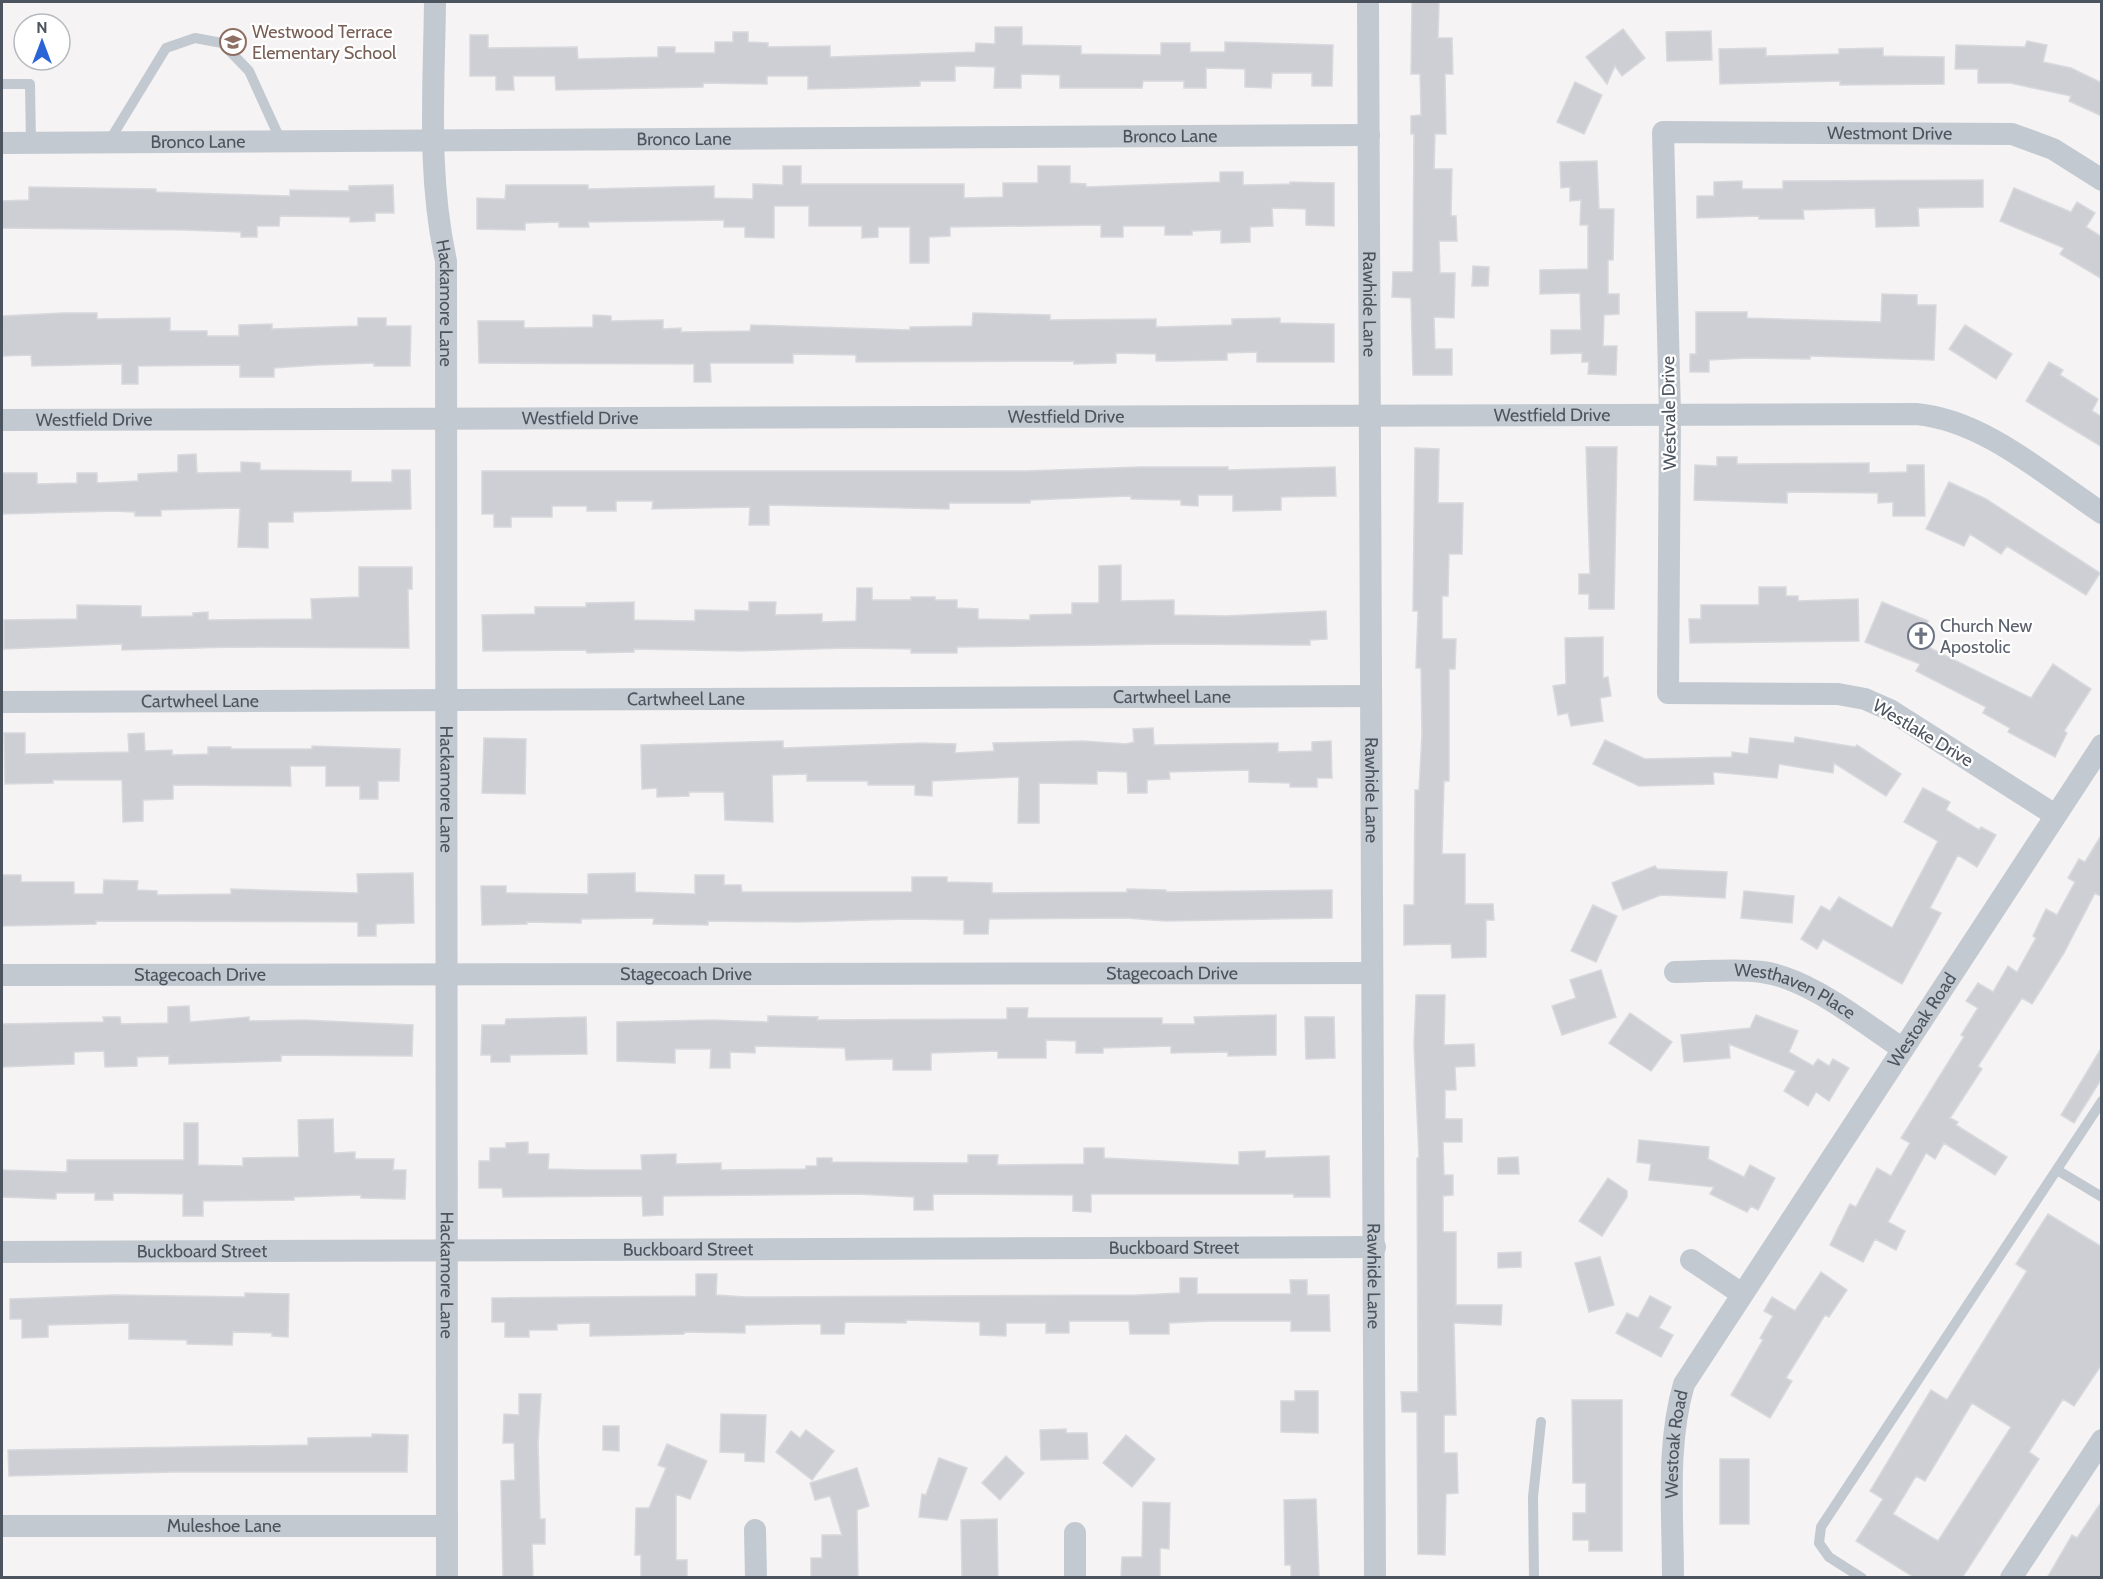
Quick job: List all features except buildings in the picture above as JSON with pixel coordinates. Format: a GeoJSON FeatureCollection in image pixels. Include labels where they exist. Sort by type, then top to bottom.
{"type":"FeatureCollection","features":[{"type":"Feature","properties":{"kind":"street","name":"Hackamore Lane"},"geometry":{"type":"LineString","coordinates":[[435,2],[431,141],[440,231],[446,261],[447,1578]]}},
{"type":"Feature","properties":{"kind":"street","name":"Rawhide Lane"},"geometry":{"type":"LineString","coordinates":[[1368,2],[1368,417],[1375,1247],[1375,1578]]}},
{"type":"Feature","properties":{"kind":"street","name":"Westmont Drive"},"geometry":{"type":"LineString","coordinates":[[1663,132],[2012,134],[2053,149],[2102,180]]}},
{"type":"Feature","properties":{"kind":"street","name":"Westvale Drive"},"geometry":{"type":"LineString","coordinates":[[1663,132],[1670,415],[1668,693]]}},
{"type":"Feature","properties":{"kind":"street","name":"Bronco Lane"},"geometry":{"type":"LineString","coordinates":[[2,143],[1369,135]]}},
{"type":"Feature","properties":{"kind":"street","name":"Westfield Drive"},"geometry":{"type":"LineString","coordinates":[[2,420],[1916,414],[1947,419],[1990,438],[2102,513]]}},
{"type":"Feature","properties":{"kind":"street","name":"Westlake Drive"},"geometry":{"type":"LineString","coordinates":[[1668,693],[1838,694],[1865,699],[1890,710],[2055,815]]}},
{"type":"Feature","properties":{"kind":"street","name":"Cartwheel Lane"},"geometry":{"type":"LineString","coordinates":[[2,702],[1371,696]]}},
{"type":"Feature","properties":{"kind":"street","name":"Westoak Road"},"geometry":{"type":"LineString","coordinates":[[1673,1578],[1673,1447],[1679,1400],[1693,1368],[2102,745]]}},
{"type":"Feature","properties":{"kind":"street","name":"Westhaven Place"},"geometry":{"type":"LineString","coordinates":[[1675,972],[1762,972],[1790,979],[1815,992],[1903,1049]]}},
{"type":"Feature","properties":{"kind":"street","name":"Stagecoach Drive"},"geometry":{"type":"LineString","coordinates":[[2,975],[1371,973]]}},
{"type":"Feature","properties":{"kind":"street","name":"Buckboard Street"},"geometry":{"type":"LineString","coordinates":[[2,1252],[1375,1247]]}},
{"type":"Feature","properties":{"kind":"street"},"geometry":{"type":"LineString","coordinates":[[1690,1260],[1742,1294]]}},
{"type":"Feature","properties":{"kind":"street"},"geometry":{"type":"LineString","coordinates":[[2011,1578],[2102,1440]]}},
{"type":"Feature","properties":{"kind":"street","name":"Muleshoe Lane"},"geometry":{"type":"LineString","coordinates":[[2,1526],[447,1526]]}},
{"type":"Feature","properties":{"kind":"street"},"geometry":{"type":"LineString","coordinates":[[755,1530],[756,1578]]}},
{"type":"Feature","properties":{"kind":"street"},"geometry":{"type":"LineString","coordinates":[[1075,1578],[1076,1533]]}},
{"type":"Feature","properties":{"kind":"lane"},"geometry":{"type":"LineString","coordinates":[[108,143],[166,48],[195,38],[222,43],[249,71],[281,142]]}},
{"type":"Feature","properties":{"kind":"lane"},"geometry":{"type":"LineString","coordinates":[[2,84],[30,84],[31,143]]}},
{"type":"Feature","properties":{"kind":"lane"},"geometry":{"type":"LineString","coordinates":[[1862,1578],[1829,1557],[1819,1543],[1821,1527],[2102,1101]]}},
{"type":"Feature","properties":{"kind":"lane"},"geometry":{"type":"LineString","coordinates":[[2057,1170],[2102,1197]]}},
{"type":"Feature","properties":{"kind":"lane"},"geometry":{"type":"LineString","coordinates":[[1534,1578],[1533,1497],[1540,1422]]}},
{"type":"Feature","properties":{"kind":"place","name":"Westwood Terrace Elementary School"},"geometry":{"type":"Point","coordinates":[233,42]}},
{"type":"Feature","properties":{"kind":"place","name":"Church New Apostolic"},"geometry":{"type":"Point","coordinates":[1921,636]}}]}
